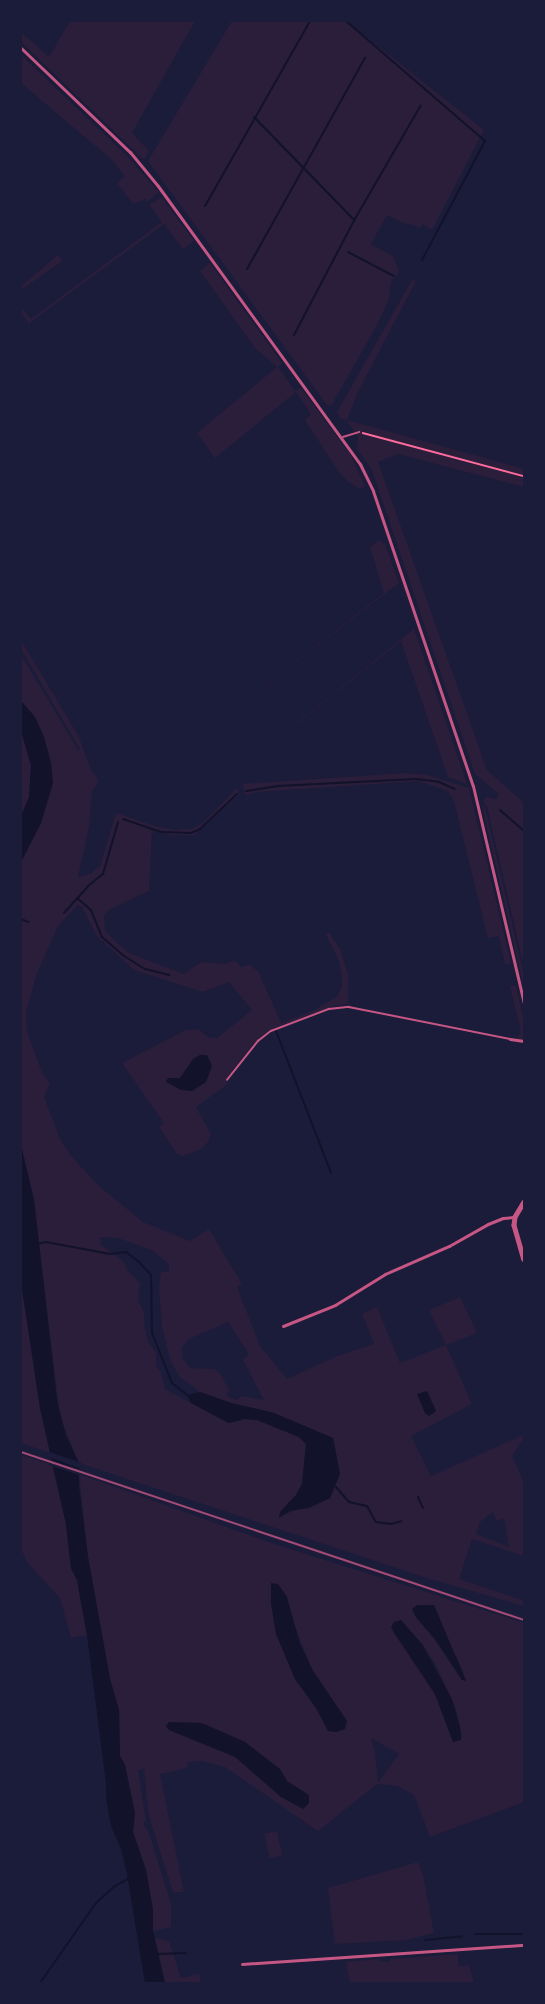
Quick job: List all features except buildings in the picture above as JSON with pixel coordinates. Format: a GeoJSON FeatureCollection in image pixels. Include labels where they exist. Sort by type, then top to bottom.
{"type":"FeatureCollection","features":[{"type":"Feature","properties":{"kind":"street"},"geometry":{"type":"LineString","coordinates":[[21,48],[130,152],[158,186],[360,464],[373,491],[473,786],[524,1003]]}},
{"type":"Feature","properties":{"kind":"street"},"geometry":{"type":"LineString","coordinates":[[510,1039],[524,1041]]}},
{"type":"Feature","properties":{"kind":"street"},"geometry":{"type":"LineString","coordinates":[[524,1203],[514,1218],[516,1234],[524,1259]]}},
{"type":"Feature","properties":{"kind":"street"},"geometry":{"type":"LineString","coordinates":[[283,1326],[335,1305],[385,1274],[449,1246],[489,1224],[503,1218],[514,1218]]}},
{"type":"Feature","properties":{"kind":"street"},"geometry":{"type":"LineString","coordinates":[[242,1964],[524,1945]]}},
{"type":"Feature","properties":{"kind":"lane"},"geometry":{"type":"LineString","coordinates":[[341,438],[359,432]]}},
{"type":"Feature","properties":{"kind":"lane"},"geometry":{"type":"LineString","coordinates":[[226,1080],[258,1041],[270,1031],[329,1009],[349,1007],[510,1039]]}},
{"type":"Feature","properties":{"kind":"path"},"geometry":{"type":"LineString","coordinates":[[359,432],[524,476]]}},
{"type":"Feature","properties":{"kind":"shaded area"},"geometry":{"type":"Polygon","coordinates":[[[70,21],[195,21],[132,133],[149,151],[144,160],[21,42],[21,32],[49,57],[70,21]]]}},
{"type":"Feature","properties":{"kind":"shaded area"},"geometry":{"type":"Polygon","coordinates":[[[232,21],[346,21],[484,130],[432,230],[422,224],[420,228],[408,223],[407,225],[387,215],[371,244],[394,257],[399,272],[391,282],[389,299],[378,323],[331,406],[327,405],[148,161],[232,21]]]}},
{"type":"Feature","properties":{"kind":"shaded area"},"geometry":{"type":"Polygon","coordinates":[[[21,55],[126,155],[159,192],[147,202],[145,199],[133,204],[117,183],[125,176],[112,160],[21,83],[21,55]]]}},
{"type":"Feature","properties":{"kind":"shaded area"},"geometry":{"type":"Polygon","coordinates":[[[160,198],[194,241],[183,249],[164,224],[29,323],[21,313],[21,307],[31,319],[162,222],[149,205],[160,198]]]}},
{"type":"Feature","properties":{"kind":"shaded area"},"geometry":{"type":"Polygon","coordinates":[[[58,255],[62,261],[21,290],[21,286],[58,255]]]}},
{"type":"Feature","properties":{"kind":"shaded area"},"geometry":{"type":"Polygon","coordinates":[[[210,263],[282,363],[278,367],[295,391],[301,388],[350,454],[365,486],[360,489],[347,481],[339,472],[305,420],[311,414],[296,392],[215,458],[197,433],[277,367],[255,348],[200,271],[210,263]]]}},
{"type":"Feature","properties":{"kind":"shaded area"},"geometry":{"type":"Polygon","coordinates":[[[412,280],[416,281],[358,392],[347,420],[341,419],[337,412],[412,280]]]}},
{"type":"Feature","properties":{"kind":"shaded area"},"geometry":{"type":"Polygon","coordinates":[[[347,420],[524,469],[524,487],[398,454],[378,462],[487,770],[524,803],[524,967],[487,807],[483,801],[486,797],[496,799],[499,794],[475,774],[372,470],[357,449],[358,438],[347,420]]]}},
{"type":"Feature","properties":{"kind":"shaded area"},"geometry":{"type":"Polygon","coordinates":[[[379,540],[385,544],[399,583],[268,683],[298,722],[414,629],[467,784],[448,777],[401,641],[298,723],[267,683],[384,593],[370,547],[379,540]]]}},
{"type":"Feature","properties":{"kind":"shaded area"},"geometry":{"type":"Polygon","coordinates":[[[21,640],[79,737],[91,770],[98,779],[97,785],[92,790],[89,827],[78,877],[90,874],[100,866],[116,813],[155,826],[175,830],[192,829],[203,823],[237,788],[239,795],[194,835],[172,835],[152,831],[149,891],[110,909],[104,916],[105,931],[116,942],[129,953],[184,974],[201,962],[226,964],[235,960],[241,967],[249,965],[258,971],[281,1023],[312,1011],[337,997],[342,986],[342,976],[339,961],[326,935],[329,932],[340,949],[348,974],[348,1004],[333,1006],[269,1030],[254,1043],[226,1078],[228,1084],[196,1107],[211,1134],[208,1142],[201,1149],[183,1156],[177,1154],[159,1127],[164,1123],[122,1063],[186,1030],[198,1029],[208,1037],[217,1038],[252,1010],[229,982],[203,992],[134,970],[96,935],[82,907],[78,905],[58,926],[37,973],[26,1012],[27,1032],[43,1075],[50,1083],[44,1097],[60,1139],[71,1156],[100,1187],[143,1222],[190,1241],[209,1229],[242,1284],[237,1287],[260,1346],[287,1379],[337,1356],[374,1344],[362,1314],[377,1307],[400,1363],[446,1345],[472,1404],[411,1436],[431,1476],[523,1435],[523,1439],[512,1456],[524,1483],[524,1556],[472,1539],[459,1579],[524,1601],[524,1606],[430,1579],[79,1463],[60,1417],[34,1200],[21,1145],[21,862],[41,823],[51,763],[35,717],[21,701],[21,655],[78,750],[80,749],[21,649],[21,640]],[[100,1237],[101,1245],[124,1262],[128,1271],[140,1283],[138,1300],[144,1312],[148,1342],[156,1353],[156,1366],[161,1372],[165,1389],[228,1423],[245,1419],[257,1420],[299,1437],[306,1444],[302,1484],[287,1504],[285,1515],[330,1498],[340,1474],[333,1438],[274,1413],[231,1403],[200,1392],[180,1377],[170,1360],[162,1326],[159,1288],[161,1272],[169,1271],[169,1264],[152,1250],[118,1238],[100,1237]],[[228,1322],[189,1339],[182,1347],[183,1359],[190,1368],[214,1369],[220,1373],[230,1392],[227,1393],[228,1397],[237,1400],[241,1396],[264,1400],[243,1360],[249,1354],[228,1322]],[[493,1512],[480,1522],[476,1534],[509,1547],[504,1518],[497,1521],[493,1512]]]}},
{"type":"Feature","properties":{"kind":"shaded area"},"geometry":{"type":"Polygon","coordinates":[[[21,701],[35,717],[44,737],[51,763],[53,783],[41,823],[21,862],[21,816],[29,797],[31,765],[21,731],[21,701]]]}},
{"type":"Feature","properties":{"kind":"shaded area"},"geometry":{"type":"Polygon","coordinates":[[[21,731],[31,765],[29,798],[21,816],[21,731]]]}},
{"type":"Feature","properties":{"kind":"shaded area"},"geometry":{"type":"Polygon","coordinates":[[[405,773],[427,775],[469,788],[511,963],[505,965],[499,936],[488,938],[454,801],[448,791],[418,781],[258,792],[245,795],[243,784],[405,773]]]}},
{"type":"Feature","properties":{"kind":"shaded area"},"geometry":{"type":"Polygon","coordinates":[[[482,805],[485,807],[524,976],[524,989],[482,805]]]}},
{"type":"Feature","properties":{"kind":"shaded area"},"geometry":{"type":"Polygon","coordinates":[[[510,986],[516,986],[524,1022],[524,1040],[516,1038],[521,1033],[510,986]]]}},
{"type":"Feature","properties":{"kind":"shaded area"},"geometry":{"type":"Polygon","coordinates":[[[200,1055],[207,1055],[212,1066],[206,1082],[192,1091],[181,1090],[166,1082],[168,1078],[180,1078],[193,1059],[200,1055]]]}},
{"type":"Feature","properties":{"kind":"shaded area"},"geometry":{"type":"Polygon","coordinates":[[[21,1145],[34,1200],[57,1400],[66,1436],[79,1463],[79,1486],[88,1557],[110,1679],[119,1710],[120,1756],[125,1765],[135,1813],[133,1832],[146,1870],[153,1910],[153,1931],[165,1983],[145,1983],[127,1874],[121,1849],[111,1826],[106,1798],[87,1635],[77,1580],[71,1568],[66,1524],[40,1408],[21,1282],[21,1145]]]}},
{"type":"Feature","properties":{"kind":"shaded area"},"geometry":{"type":"Polygon","coordinates":[[[21,1282],[40,1408],[50,1453],[21,1443],[21,1282]]]}},
{"type":"Feature","properties":{"kind":"shaded area"},"geometry":{"type":"Polygon","coordinates":[[[460,1297],[477,1333],[446,1345],[429,1310],[460,1297]]]}},
{"type":"Feature","properties":{"kind":"shaded area"},"geometry":{"type":"Polygon","coordinates":[[[427,1391],[436,1411],[429,1416],[425,1413],[417,1394],[427,1391]]]}},
{"type":"Feature","properties":{"kind":"shaded area"},"geometry":{"type":"Polygon","coordinates":[[[200,1392],[231,1403],[274,1413],[333,1438],[340,1474],[330,1498],[309,1508],[290,1511],[279,1518],[280,1512],[296,1495],[302,1484],[306,1444],[299,1437],[257,1420],[245,1419],[229,1423],[191,1403],[187,1395],[200,1392]]]}},
{"type":"Feature","properties":{"kind":"shaded area"},"geometry":{"type":"Polygon","coordinates":[[[21,1455],[52,1465],[66,1524],[71,1568],[77,1580],[87,1635],[71,1638],[60,1598],[27,1562],[21,1549],[21,1455]]]}},
{"type":"Feature","properties":{"kind":"shaded area"},"geometry":{"type":"Polygon","coordinates":[[[79,1474],[268,1542],[524,1623],[524,1802],[430,1837],[414,1795],[398,1786],[377,1784],[318,1831],[225,1767],[201,1761],[187,1762],[187,1768],[160,1774],[184,1892],[173,1892],[149,1817],[144,1769],[138,1770],[146,1821],[143,1823],[149,1833],[171,1904],[171,1927],[153,1931],[153,1910],[146,1870],[133,1832],[134,1813],[125,1765],[120,1756],[119,1710],[110,1679],[88,1557],[79,1474]],[[287,1597],[271,1603],[276,1633],[295,1679],[316,1708],[347,1721],[313,1671],[292,1620],[287,1597]],[[415,1616],[462,1680],[466,1680],[457,1657],[415,1616]],[[393,1631],[435,1694],[453,1742],[462,1737],[456,1709],[436,1665],[422,1644],[393,1631]],[[371,1738],[375,1752],[378,1783],[399,1754],[371,1738]]]}},
{"type":"Feature","properties":{"kind":"shaded area"},"geometry":{"type":"Polygon","coordinates":[[[271,1583],[278,1584],[287,1597],[300,1644],[313,1671],[347,1721],[345,1729],[336,1732],[328,1731],[316,1708],[295,1679],[276,1634],[271,1603],[271,1583]]]}},
{"type":"Feature","properties":{"kind":"shaded area"},"geometry":{"type":"Polygon","coordinates":[[[417,1605],[434,1605],[466,1681],[462,1680],[435,1639],[415,1616],[412,1609],[417,1605]]]}},
{"type":"Feature","properties":{"kind":"shaded area"},"geometry":{"type":"Polygon","coordinates":[[[401,1620],[422,1644],[452,1699],[460,1727],[461,1740],[453,1742],[435,1694],[391,1627],[394,1622],[401,1620]]]}},
{"type":"Feature","properties":{"kind":"shaded area"},"geometry":{"type":"Polygon","coordinates":[[[169,1722],[202,1723],[245,1742],[280,1769],[287,1781],[309,1795],[309,1803],[303,1809],[281,1797],[235,1757],[169,1730],[166,1726],[169,1722]]]}},
{"type":"Feature","properties":{"kind":"shaded area"},"geometry":{"type":"Polygon","coordinates":[[[277,1831],[282,1855],[269,1858],[264,1834],[277,1831]]]}},
{"type":"Feature","properties":{"kind":"shaded area"},"geometry":{"type":"Polygon","coordinates":[[[418,1862],[423,1874],[434,1933],[406,1940],[335,1944],[328,1888],[418,1862]]]}},
{"type":"Feature","properties":{"kind":"shaded area"},"geometry":{"type":"Polygon","coordinates":[[[155,1938],[169,1941],[181,1978],[199,1974],[201,1983],[165,1983],[155,1938]]]}},
{"type":"Feature","properties":{"kind":"shaded area"},"geometry":{"type":"Polygon","coordinates":[[[458,1954],[458,1966],[469,1965],[474,1983],[350,1983],[346,1962],[379,1959],[381,1962],[389,1962],[390,1959],[458,1954]]]}},
{"type":"Feature","properties":{"kind":"pier"},"geometry":{"type":"Polygon","coordinates":[[[46,1451],[82,1463],[82,1469],[48,1457],[46,1451]]]}},
{"type":"Feature","properties":{"kind":"pier"},"geometry":{"type":"Polygon","coordinates":[[[48,1459],[82,1470],[82,1476],[49,1465],[48,1459]]]}},
{"type":"Feature","properties":{"kind":"waterway"},"geometry":{"type":"LineString","coordinates":[[205,206],[310,21]]}},
{"type":"Feature","properties":{"kind":"waterway"},"geometry":{"type":"LineString","coordinates":[[346,21],[485,141],[422,260]]}},
{"type":"Feature","properties":{"kind":"waterway"},"geometry":{"type":"LineString","coordinates":[[247,269],[365,58]]}},
{"type":"Feature","properties":{"kind":"waterway"},"geometry":{"type":"LineString","coordinates":[[294,335],[356,217],[421,105]]}},
{"type":"Feature","properties":{"kind":"waterway"},"geometry":{"type":"LineString","coordinates":[[254,117],[354,220]]}},
{"type":"Feature","properties":{"kind":"waterway"},"geometry":{"type":"LineString","coordinates":[[348,252],[394,276]]}},
{"type":"Feature","properties":{"kind":"waterway"},"geometry":{"type":"LineString","coordinates":[[246,791],[277,786],[416,779],[439,782],[455,789]]}},
{"type":"Feature","properties":{"kind":"waterway"},"geometry":{"type":"LineString","coordinates":[[123,819],[161,832],[191,833],[200,829],[237,794]]}},
{"type":"Feature","properties":{"kind":"waterway"},"geometry":{"type":"LineString","coordinates":[[500,810],[524,831]]}},
{"type":"Feature","properties":{"kind":"waterway"},"geometry":{"type":"LineString","coordinates":[[64,913],[88,886],[103,874],[118,822]]}},
{"type":"Feature","properties":{"kind":"waterway"},"geometry":{"type":"LineString","coordinates":[[77,898],[91,910],[102,937],[124,956],[145,969],[169,975]]}},
{"type":"Feature","properties":{"kind":"waterway"},"geometry":{"type":"LineString","coordinates":[[21,919],[28,922]]}},
{"type":"Feature","properties":{"kind":"waterway"},"geometry":{"type":"LineString","coordinates":[[276,1031],[331,1173]]}},
{"type":"Feature","properties":{"kind":"waterway"},"geometry":{"type":"LineString","coordinates":[[36,1244],[46,1242],[110,1254],[126,1252],[138,1261],[151,1275],[152,1333],[172,1383],[187,1395]]}},
{"type":"Feature","properties":{"kind":"waterway"},"geometry":{"type":"LineString","coordinates":[[336,1487],[349,1502],[367,1506],[376,1522],[391,1524],[402,1521]]}},
{"type":"Feature","properties":{"kind":"waterway"},"geometry":{"type":"LineString","coordinates":[[418,1497],[423,1508]]}},
{"type":"Feature","properties":{"kind":"waterway"},"geometry":{"type":"LineString","coordinates":[[40,1983],[96,1903],[115,1886],[131,1877]]}},
{"type":"Feature","properties":{"kind":"waterway"},"geometry":{"type":"LineString","coordinates":[[475,1934],[524,1934]]}},
{"type":"Feature","properties":{"kind":"waterway"},"geometry":{"type":"LineString","coordinates":[[425,1940],[462,1936]]}},
{"type":"Feature","properties":{"kind":"waterway"},"geometry":{"type":"LineString","coordinates":[[156,1954],[186,1953]]}},
{"type":"Feature","properties":{"kind":"railway"},"geometry":{"type":"LineString","coordinates":[[21,1452],[524,1620]]}}]}
